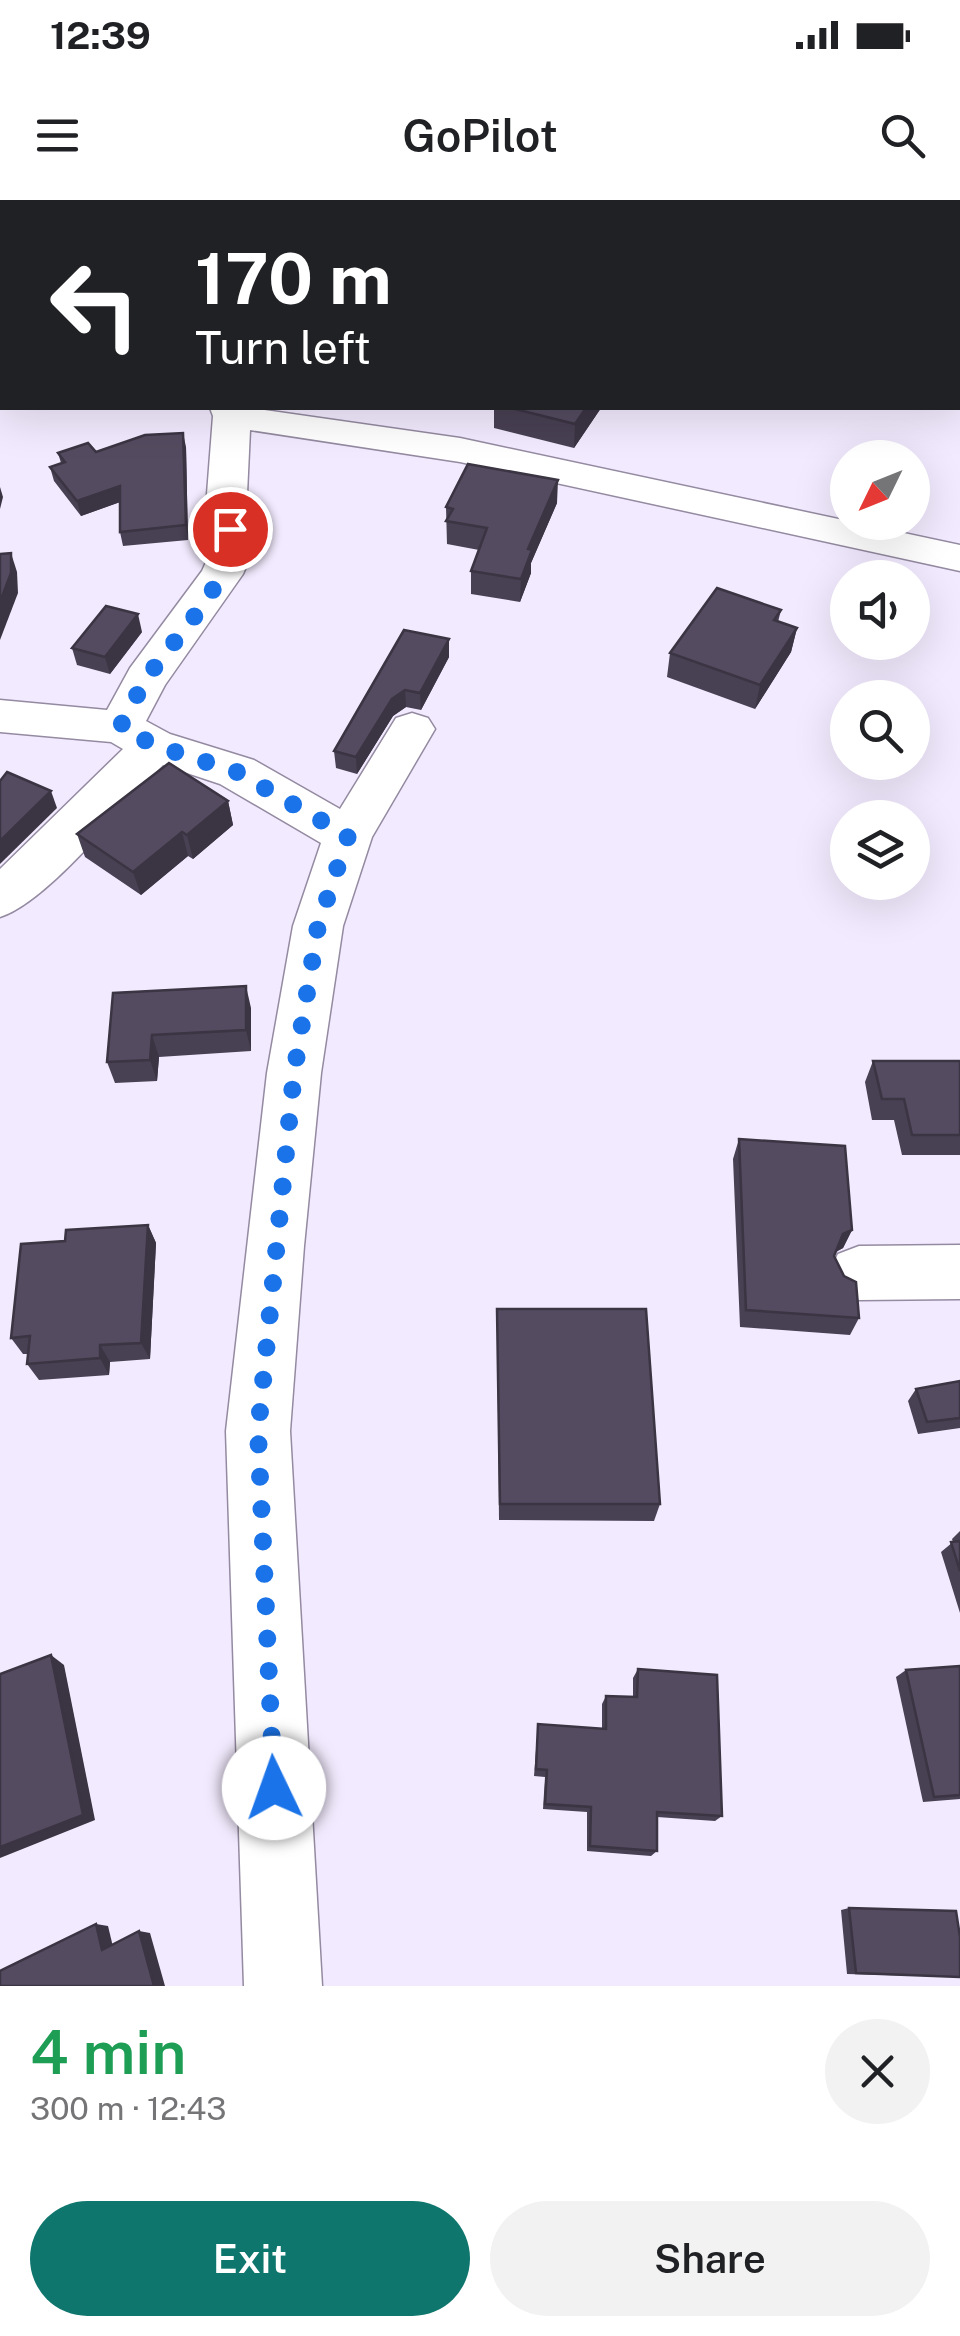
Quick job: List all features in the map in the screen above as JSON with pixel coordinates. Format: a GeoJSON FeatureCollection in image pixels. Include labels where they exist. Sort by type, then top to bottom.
{"type":"FeatureCollection","features":[{"type":"Feature","properties":{"kind":"street"},"geometry":{"type":"LineString","coordinates":[[0,898],[56,847],[137,736],[146,679],[222,574],[230,553],[230,412],[460,450],[960,558]]}},
{"type":"Feature","properties":{"kind":"street"},"geometry":{"type":"LineString","coordinates":[[0,716],[137,736],[237,772],[348,836]]}},
{"type":"Feature","properties":{"kind":"street"},"geometry":{"type":"LineString","coordinates":[[284,1986],[258,1432],[274,1246],[297,1055],[318,926],[348,836],[412,729]]}},
{"type":"Feature","properties":{"kind":"street"},"geometry":{"type":"LineString","coordinates":[[859,1272],[960,1272]]}},
{"type":"Feature","properties":{"kind":"building"},"geometry":{"type":"Polygon","coordinates":[[[519,410],[585,410],[575,424],[519,410]]]}},
{"type":"Feature","properties":{"kind":"building"},"geometry":{"type":"Polygon","coordinates":[[[183,433],[186,525],[120,532],[120,486],[77,501],[50,467],[65,462],[58,453],[88,443],[96,452],[145,435],[183,433]]]}},
{"type":"Feature","properties":{"kind":"building"},"geometry":{"type":"Polygon","coordinates":[[[468,464],[558,480],[528,549],[532,550],[521,579],[471,571],[487,528],[446,521],[453,509],[446,507],[468,464]]]}},
{"type":"Feature","properties":{"kind":"building"},"geometry":{"type":"Polygon","coordinates":[[[11,553],[11,573],[0,602],[0,554],[11,553]]]}},
{"type":"Feature","properties":{"kind":"building"},"geometry":{"type":"Polygon","coordinates":[[[717,588],[781,610],[774,620],[797,628],[760,685],[670,653],[717,588]]]}},
{"type":"Feature","properties":{"kind":"building"},"geometry":{"type":"Polygon","coordinates":[[[106,606],[138,614],[105,657],[72,648],[106,606]]]}},
{"type":"Feature","properties":{"kind":"building"},"geometry":{"type":"Polygon","coordinates":[[[404,630],[449,639],[420,693],[405,690],[392,699],[356,757],[334,751],[404,630]]]}},
{"type":"Feature","properties":{"kind":"building"},"geometry":{"type":"Polygon","coordinates":[[[169,763],[228,801],[133,872],[77,834],[169,763]]]}},
{"type":"Feature","properties":{"kind":"building"},"geometry":{"type":"Polygon","coordinates":[[[7,772],[51,791],[0,841],[0,781],[7,772]]]}},
{"type":"Feature","properties":{"kind":"building"},"geometry":{"type":"Polygon","coordinates":[[[246,986],[246,1030],[152,1035],[150,1060],[107,1062],[113,993],[246,986]]]}},
{"type":"Feature","properties":{"kind":"building"},"geometry":{"type":"Polygon","coordinates":[[[873,1061],[960,1061],[960,1135],[912,1135],[904,1099],[882,1099],[873,1061]]]}},
{"type":"Feature","properties":{"kind":"building"},"geometry":{"type":"Polygon","coordinates":[[[739,1139],[845,1146],[852,1230],[843,1234],[834,1256],[844,1276],[856,1282],[859,1318],[746,1310],[739,1139]]]}},
{"type":"Feature","properties":{"kind":"building"},"geometry":{"type":"Polygon","coordinates":[[[148,1225],[141,1343],[100,1345],[100,1358],[27,1364],[30,1336],[11,1338],[21,1244],[65,1241],[66,1230],[148,1225]]]}},
{"type":"Feature","properties":{"kind":"building"},"geometry":{"type":"Polygon","coordinates":[[[497,1309],[646,1309],[660,1504],[500,1504],[497,1309]]]}},
{"type":"Feature","properties":{"kind":"building"},"geometry":{"type":"Polygon","coordinates":[[[960,1381],[960,1418],[927,1422],[916,1389],[960,1381]]]}},
{"type":"Feature","properties":{"kind":"building"},"geometry":{"type":"Polygon","coordinates":[[[960,1541],[960,1571],[951,1542],[960,1541]]]}},
{"type":"Feature","properties":{"kind":"building"},"geometry":{"type":"Polygon","coordinates":[[[51,1655],[83,1815],[0,1847],[0,1674],[51,1655]]]}},
{"type":"Feature","properties":{"kind":"building"},"geometry":{"type":"Polygon","coordinates":[[[960,1666],[960,1795],[934,1797],[906,1670],[960,1666]]]}},
{"type":"Feature","properties":{"kind":"building"},"geometry":{"type":"Polygon","coordinates":[[[638,1669],[717,1675],[722,1816],[657,1812],[657,1851],[590,1846],[591,1807],[545,1804],[547,1770],[536,1769],[538,1724],[606,1729],[606,1696],[637,1697],[638,1669]]]}},
{"type":"Feature","properties":{"kind":"building"},"geometry":{"type":"Polygon","coordinates":[[[849,1908],[956,1911],[960,1977],[856,1973],[849,1908]]]}},
{"type":"Feature","properties":{"kind":"building"},"geometry":{"type":"Polygon","coordinates":[[[96,1924],[102,1950],[139,1931],[154,1986],[0,1986],[0,1971],[96,1924]]]}},
{"type":"Feature","properties":{"kind":"route"},"geometry":{"type":"LineString","coordinates":[[230,529],[230,553],[222,574],[146,679],[120,727],[154,745],[237,772],[348,836],[318,926],[294,1073],[258,1432],[274,1788]]}}]}
